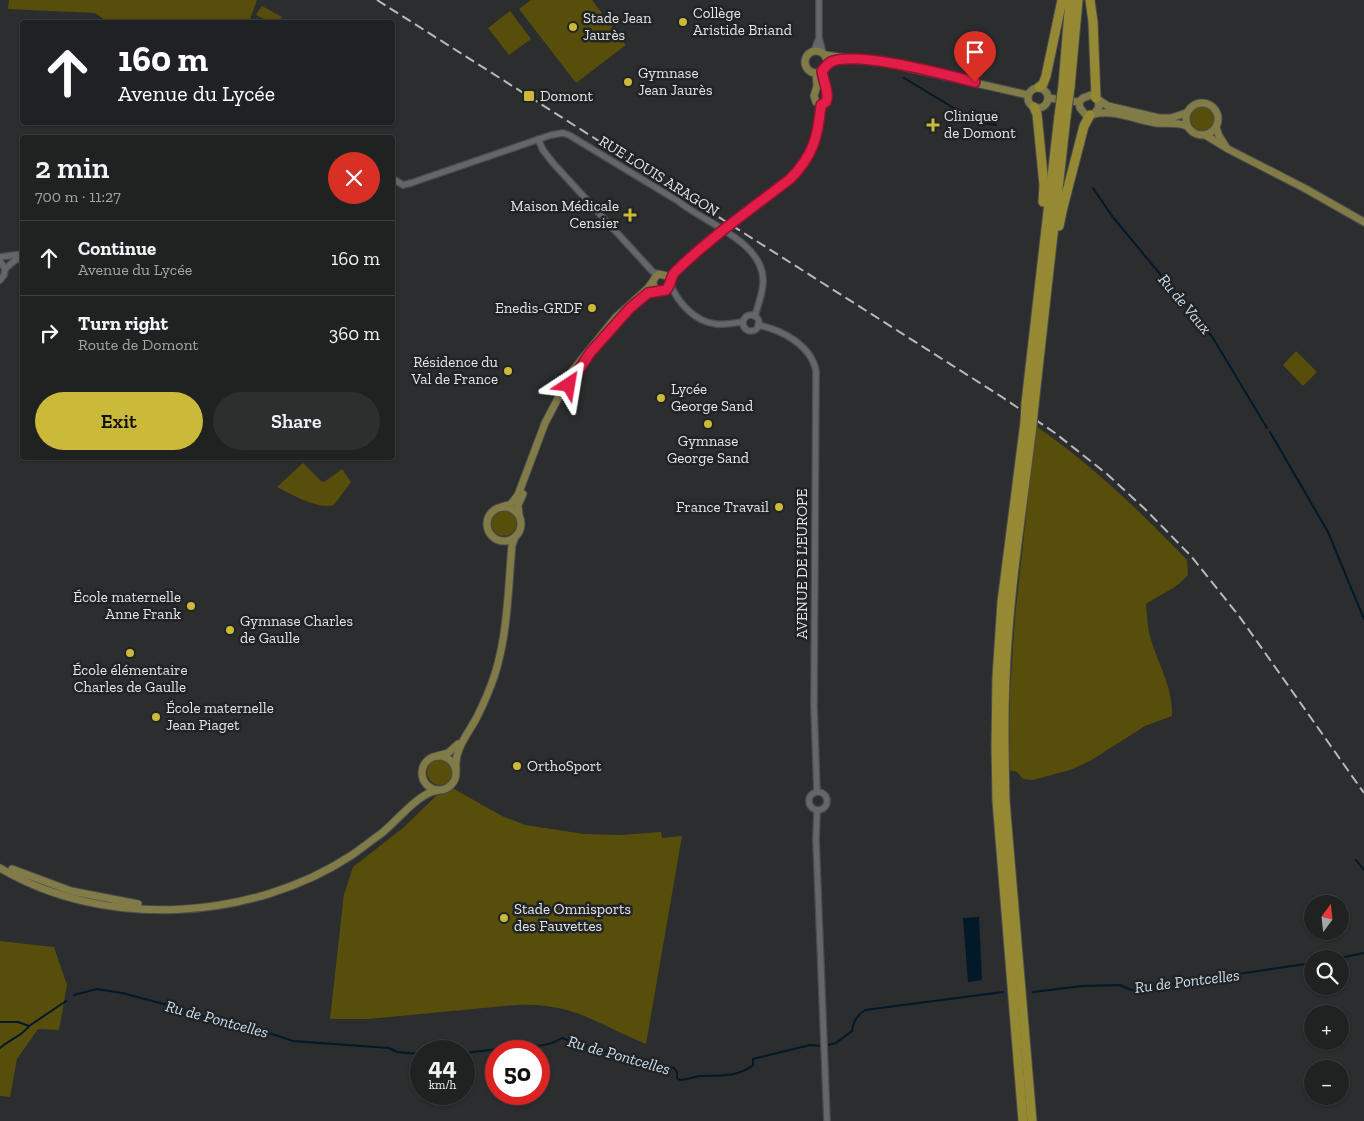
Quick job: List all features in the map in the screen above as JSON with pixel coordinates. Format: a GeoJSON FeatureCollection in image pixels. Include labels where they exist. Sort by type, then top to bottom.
{"type":"FeatureCollection","features":[{"type":"Feature","properties":{"kind":"highway"},"geometry":{"type":"LineString","coordinates":[[1038,87],[1043,84],[1046,76],[1062,0]]}},
{"type":"Feature","properties":{"kind":"highway"},"geometry":{"type":"LineString","coordinates":[[1066,86],[1070,0]]}},
{"type":"Feature","properties":{"kind":"highway"},"geometry":{"type":"LineString","coordinates":[[1032,1121],[1005,801],[1005,678],[1010,601],[1040,311],[1078,0]]}},
{"type":"Feature","properties":{"kind":"highway"},"geometry":{"type":"LineString","coordinates":[[1090,0],[1097,99]]}},
{"type":"Feature","properties":{"kind":"highway"},"geometry":{"type":"LineString","coordinates":[[1034,107],[1038,114],[1044,185],[1040,311]]}},
{"type":"Feature","properties":{"kind":"highway"},"geometry":{"type":"LineString","coordinates":[[1040,311],[1063,207],[1084,126],[1092,114]]}},
{"type":"Feature","properties":{"kind":"highway"},"geometry":{"type":"LineString","coordinates":[[1022,1121],[997,802],[996,746],[997,677],[1002,602],[1028,424]]}},
{"type":"Feature","properties":{"kind":"main road"},"geometry":{"type":"LineString","coordinates":[[819,72],[810,71],[806,62],[807,56],[814,51],[891,64],[1028,95]]}},
{"type":"Feature","properties":{"kind":"main road"},"geometry":{"type":"LineString","coordinates":[[824,54],[827,64]]}},
{"type":"Feature","properties":{"kind":"main road"},"geometry":{"type":"LineString","coordinates":[[821,105],[814,98],[819,72],[827,64],[848,58]]}},
{"type":"Feature","properties":{"kind":"main road"},"geometry":{"type":"LineString","coordinates":[[819,72],[828,97],[826,102],[821,105]]}},
{"type":"Feature","properties":{"kind":"main road"},"geometry":{"type":"LineString","coordinates":[[1038,87],[1047,92],[1048,98],[1043,107],[1034,107],[1029,102],[1028,95],[1032,89],[1038,87]]}},
{"type":"Feature","properties":{"kind":"main road"},"geometry":{"type":"LineString","coordinates":[[1187,126],[1177,123],[1155,123],[1112,113],[1086,115],[1081,111],[1080,102],[1085,96],[1091,95],[1108,106],[1159,118],[1171,118],[1186,114],[1194,104],[1208,103],[1217,111],[1216,127],[1219,136],[1228,149]]}},
{"type":"Feature","properties":{"kind":"main road"},"geometry":{"type":"LineString","coordinates":[[1048,98],[1080,102]]}},
{"type":"Feature","properties":{"kind":"main road"},"geometry":{"type":"LineString","coordinates":[[1092,114],[1099,107],[1097,99]]}},
{"type":"Feature","properties":{"kind":"main road"},"geometry":{"type":"LineString","coordinates":[[510,568],[506,548],[491,534],[488,522],[491,514],[501,507],[510,504],[518,495],[545,423],[576,365],[616,317],[648,288],[655,277],[712,239],[790,179],[806,161],[816,141],[821,105]]}},
{"type":"Feature","properties":{"kind":"main road"},"geometry":{"type":"LineString","coordinates":[[1186,114],[1187,126],[1192,132],[1205,135],[1216,127]]}},
{"type":"Feature","properties":{"kind":"main road"},"geometry":{"type":"LineString","coordinates":[[1205,135],[1364,222]]}},
{"type":"Feature","properties":{"kind":"main road"},"geometry":{"type":"LineString","coordinates":[[0,868],[31,884],[81,900],[128,908],[176,909],[205,907],[238,901],[274,892],[337,864],[365,846],[432,791],[440,790],[453,783],[456,769],[455,758],[482,707],[494,675],[504,633],[512,545],[521,527],[519,503],[541,442],[556,410],[574,376],[590,353],[620,318],[648,293],[668,288],[677,270],[712,239]]}},
{"type":"Feature","properties":{"kind":"main road"},"geometry":{"type":"LineString","coordinates":[[660,274],[667,276],[670,282]]}},
{"type":"Feature","properties":{"kind":"main road"},"geometry":{"type":"LineString","coordinates":[[653,281],[654,287],[661,291]]}},
{"type":"Feature","properties":{"kind":"main road"},"geometry":{"type":"LineString","coordinates":[[501,507],[509,508],[519,515]]}},
{"type":"Feature","properties":{"kind":"main road"},"geometry":{"type":"LineString","coordinates":[[498,540],[515,537]]}},
{"type":"Feature","properties":{"kind":"main road"},"geometry":{"type":"LineString","coordinates":[[413,805],[423,787],[422,770],[424,765],[431,758],[453,750],[467,728],[488,682],[504,633]]}},
{"type":"Feature","properties":{"kind":"main road"},"geometry":{"type":"LineString","coordinates":[[437,756],[451,760],[456,769]]}},
{"type":"Feature","properties":{"kind":"main road"},"geometry":{"type":"LineString","coordinates":[[423,780],[430,787],[440,790]]}},
{"type":"Feature","properties":{"kind":"main road"},"geometry":{"type":"LineString","coordinates":[[0,864],[38,880],[81,893],[128,903],[176,909]]}},
{"type":"Feature","properties":{"kind":"street"},"geometry":{"type":"LineString","coordinates":[[819,0],[819,38],[824,54]]}},
{"type":"Feature","properties":{"kind":"street"},"geometry":{"type":"LineString","coordinates":[[814,51],[819,38]]}},
{"type":"Feature","properties":{"kind":"street","name":"RUE LOUIS ARAGON"},"geometry":{"type":"LineString","coordinates":[[538,139],[558,134],[569,135],[678,201],[686,208],[734,237],[750,250],[759,262],[763,275],[761,295],[755,316]]}},
{"type":"Feature","properties":{"kind":"street"},"geometry":{"type":"LineString","coordinates":[[395,182],[403,185],[411,183],[538,139],[543,150],[553,163],[653,272],[660,274]]}},
{"type":"Feature","properties":{"kind":"street"},"geometry":{"type":"LineString","coordinates":[[0,257],[20,256]]}},
{"type":"Feature","properties":{"kind":"street"},"geometry":{"type":"LineString","coordinates":[[0,280],[4,275],[5,269],[20,257]]}},
{"type":"Feature","properties":{"kind":"street"},"geometry":{"type":"LineString","coordinates":[[0,261],[5,269]]}},
{"type":"Feature","properties":{"kind":"street"},"geometry":{"type":"LineString","coordinates":[[670,282],[676,295],[694,315],[707,322],[716,324],[743,322]]}},
{"type":"Feature","properties":{"kind":"street"},"geometry":{"type":"LineString","coordinates":[[661,291],[676,295]]}},
{"type":"Feature","properties":{"kind":"street"},"geometry":{"type":"LineString","coordinates":[[751,315],[755,316],[758,320],[754,330],[744,326],[743,322],[746,316],[751,315]]}},
{"type":"Feature","properties":{"kind":"street","name":"AVENUE DE L'EUROPE"},"geometry":{"type":"LineString","coordinates":[[758,324],[784,334],[797,342],[812,358],[816,371],[814,706],[817,792]]}},
{"type":"Feature","properties":{"kind":"street"},"geometry":{"type":"LineString","coordinates":[[817,792],[825,794],[828,800],[825,808],[817,810],[812,808],[809,800],[817,792]]}},
{"type":"Feature","properties":{"kind":"street"},"geometry":{"type":"LineString","coordinates":[[817,810],[816,830],[827,1121]]}},
{"type":"Feature","properties":{"kind":"shaded area"},"geometry":{"type":"Polygon","coordinates":[[[9,0],[257,0],[250,20],[105,20],[95,13],[8,9],[9,0]]]}},
{"type":"Feature","properties":{"kind":"shaded area","name":"Stade Jean Jaurès"},"geometry":{"type":"Polygon","coordinates":[[[531,0],[592,0],[626,45],[576,83],[519,9],[531,0]]]}},
{"type":"Feature","properties":{"kind":"shaded area"},"geometry":{"type":"Polygon","coordinates":[[[262,6],[282,17],[280,20],[266,20],[256,15],[262,6]]]}},
{"type":"Feature","properties":{"kind":"shaded area"},"geometry":{"type":"Polygon","coordinates":[[[510,11],[531,39],[509,55],[488,28],[510,11]]]}},
{"type":"Feature","properties":{"kind":"shaded area"},"geometry":{"type":"Polygon","coordinates":[[[1202,106],[1211,110],[1215,119],[1211,128],[1202,132],[1193,128],[1189,119],[1193,110],[1202,106]]]}},
{"type":"Feature","properties":{"kind":"shaded area"},"geometry":{"type":"Polygon","coordinates":[[[1296,351],[1317,372],[1303,386],[1283,365],[1296,351]]]}},
{"type":"Feature","properties":{"kind":"shaded area"},"geometry":{"type":"Polygon","coordinates":[[[1036,426],[1077,456],[1151,524],[1187,560],[1188,575],[1173,588],[1146,604],[1149,632],[1167,683],[1172,704],[1172,716],[1145,726],[1090,761],[1070,770],[1033,780],[1023,779],[1017,772],[1009,770],[1010,691],[1015,617],[1036,426]]]}},
{"type":"Feature","properties":{"kind":"shaded area"},"geometry":{"type":"Polygon","coordinates":[[[303,463],[324,482],[342,469],[351,482],[334,505],[328,506],[313,503],[277,487],[303,463]]]}},
{"type":"Feature","properties":{"kind":"shaded area"},"geometry":{"type":"Polygon","coordinates":[[[504,510],[513,514],[517,523],[513,532],[504,536],[495,532],[491,523],[495,514],[504,510]]]}},
{"type":"Feature","properties":{"kind":"shaded area"},"geometry":{"type":"Polygon","coordinates":[[[440,759],[449,763],[453,772],[449,781],[440,785],[431,781],[427,772],[431,763],[440,759]]]}},
{"type":"Feature","properties":{"kind":"shaded area","name":"Stade Omnisports des Fauvettes"},"geometry":{"type":"Polygon","coordinates":[[[454,789],[502,816],[525,825],[584,834],[620,835],[661,832],[662,838],[682,836],[646,1044],[573,1012],[540,1005],[516,1005],[368,1019],[330,1019],[344,893],[353,867],[403,828],[438,794],[454,789]]]}},
{"type":"Feature","properties":{"kind":"shaded area"},"geometry":{"type":"Polygon","coordinates":[[[0,941],[54,947],[67,985],[59,1030],[38,1029],[17,1059],[10,1097],[0,1096],[0,941]]]}},
{"type":"Feature","properties":{"kind":"water"},"geometry":{"type":"Polygon","coordinates":[[[979,917],[982,980],[968,982],[963,918],[979,917]]]}},
{"type":"Feature","properties":{"kind":"waterway","name":"Ru de Vaux"},"geometry":{"type":"LineString","coordinates":[[904,78],[977,122],[996,125]]}},
{"type":"Feature","properties":{"kind":"waterway","name":"Ru de Vaux"},"geometry":{"type":"LineString","coordinates":[[1093,188],[1112,216],[1213,338],[1267,428]]}},
{"type":"Feature","properties":{"kind":"waterway","name":"Ru de Vaux"},"geometry":{"type":"LineString","coordinates":[[1270,432],[1328,532],[1364,619]]}},
{"type":"Feature","properties":{"kind":"waterway","name":"Ru de Vaux"},"geometry":{"type":"LineString","coordinates":[[1356,860],[1364,870]]}},
{"type":"Feature","properties":{"kind":"waterway","name":"Ru de Pontcelles"},"geometry":{"type":"LineString","coordinates":[[1349,956],[1364,953]]}},
{"type":"Feature","properties":{"kind":"waterway","name":"Ru de Pontcelles"},"geometry":{"type":"LineString","coordinates":[[1033,992],[1082,986],[1120,985],[1131,990],[1304,964]]}},
{"type":"Feature","properties":{"kind":"waterway","name":"Ru de Pontcelles"},"geometry":{"type":"LineString","coordinates":[[74,995],[97,989],[122,993],[179,1008],[190,1013],[233,1021],[293,1041],[389,1048],[397,1052],[410,1053]]}},
{"type":"Feature","properties":{"kind":"waterway","name":"Ru de Pontcelles"},"geometry":{"type":"LineString","coordinates":[[828,1045],[836,1043],[852,1031],[856,1019],[865,1010],[1003,992]]}},
{"type":"Feature","properties":{"kind":"waterway","name":"Ru de Pontcelles"},"geometry":{"type":"LineString","coordinates":[[0,1022],[18,1022],[29,1026],[66,1001]]}},
{"type":"Feature","properties":{"kind":"waterway","name":"Ru de Pontcelles"},"geometry":{"type":"LineString","coordinates":[[0,1048],[23,1033],[29,1026]]}},
{"type":"Feature","properties":{"kind":"waterway","name":"Ru de Pontcelles"},"geometry":{"type":"LineString","coordinates":[[475,1052],[540,1046],[562,1038],[595,1050],[612,1052],[629,1058],[674,1068],[677,1072],[677,1078],[685,1080],[699,1076],[734,1074],[753,1065],[753,1059],[810,1045],[820,1046]]}},
{"type":"Feature","properties":{"kind":"railway"},"geometry":{"type":"LineString","coordinates":[[377,0],[1002,397],[1055,433],[1107,474],[1191,556],[1239,616],[1364,793]]}},
{"type":"Feature","properties":{"kind":"place","name":"Collège Aristide Briand"},"geometry":{"type":"Point","coordinates":[683,22]}},
{"type":"Feature","properties":{"kind":"place","name":"Stade Jean Jaurès"},"geometry":{"type":"Point","coordinates":[573,27]}},
{"type":"Feature","properties":{"kind":"place","name":"Gymnase Jean Jaurès"},"geometry":{"type":"Point","coordinates":[628,82]}},
{"type":"Feature","properties":{"kind":"place","name":"Domont"},"geometry":{"type":"Point","coordinates":[529,96]}},
{"type":"Feature","properties":{"kind":"place","name":"Clinique de Domont"},"geometry":{"type":"Point","coordinates":[933,125]}},
{"type":"Feature","properties":{"kind":"place","name":"Maison Médicale Censier"},"geometry":{"type":"Point","coordinates":[630,215]}},
{"type":"Feature","properties":{"kind":"place","name":"Enedis-GRDF"},"geometry":{"type":"Point","coordinates":[592,308]}},
{"type":"Feature","properties":{"kind":"place","name":"Résidence du Val de France"},"geometry":{"type":"Point","coordinates":[508,371]}},
{"type":"Feature","properties":{"kind":"place","name":"Lycée George Sand"},"geometry":{"type":"Point","coordinates":[661,398]}},
{"type":"Feature","properties":{"kind":"place","name":"Gymnase George Sand"},"geometry":{"type":"Point","coordinates":[708,424]}},
{"type":"Feature","properties":{"kind":"place","name":"France Travail"},"geometry":{"type":"Point","coordinates":[779,507]}},
{"type":"Feature","properties":{"kind":"place","name":"École maternelle Anne Frank"},"geometry":{"type":"Point","coordinates":[191,606]}},
{"type":"Feature","properties":{"kind":"place","name":"Gymnase Charles de Gaulle"},"geometry":{"type":"Point","coordinates":[230,630]}},
{"type":"Feature","properties":{"kind":"place","name":"École élémentaire Charles de Gaulle"},"geometry":{"type":"Point","coordinates":[130,653]}},
{"type":"Feature","properties":{"kind":"place","name":"École maternelle Jean Piaget"},"geometry":{"type":"Point","coordinates":[156,717]}},
{"type":"Feature","properties":{"kind":"place","name":"OrthoSport"},"geometry":{"type":"Point","coordinates":[517,766]}},
{"type":"Feature","properties":{"kind":"place","name":"Stade Omnisports des Fauvettes"},"geometry":{"type":"Point","coordinates":[504,918]}},
{"type":"Feature","properties":{"kind":"route"},"geometry":{"type":"LineString","coordinates":[[569,385],[590,353],[630,308],[648,293],[666,290],[670,286],[670,280],[677,270],[712,239],[799,170],[812,151],[816,141],[821,105],[828,100],[822,71],[827,64],[848,58],[875,61],[975,82]]}}]}
